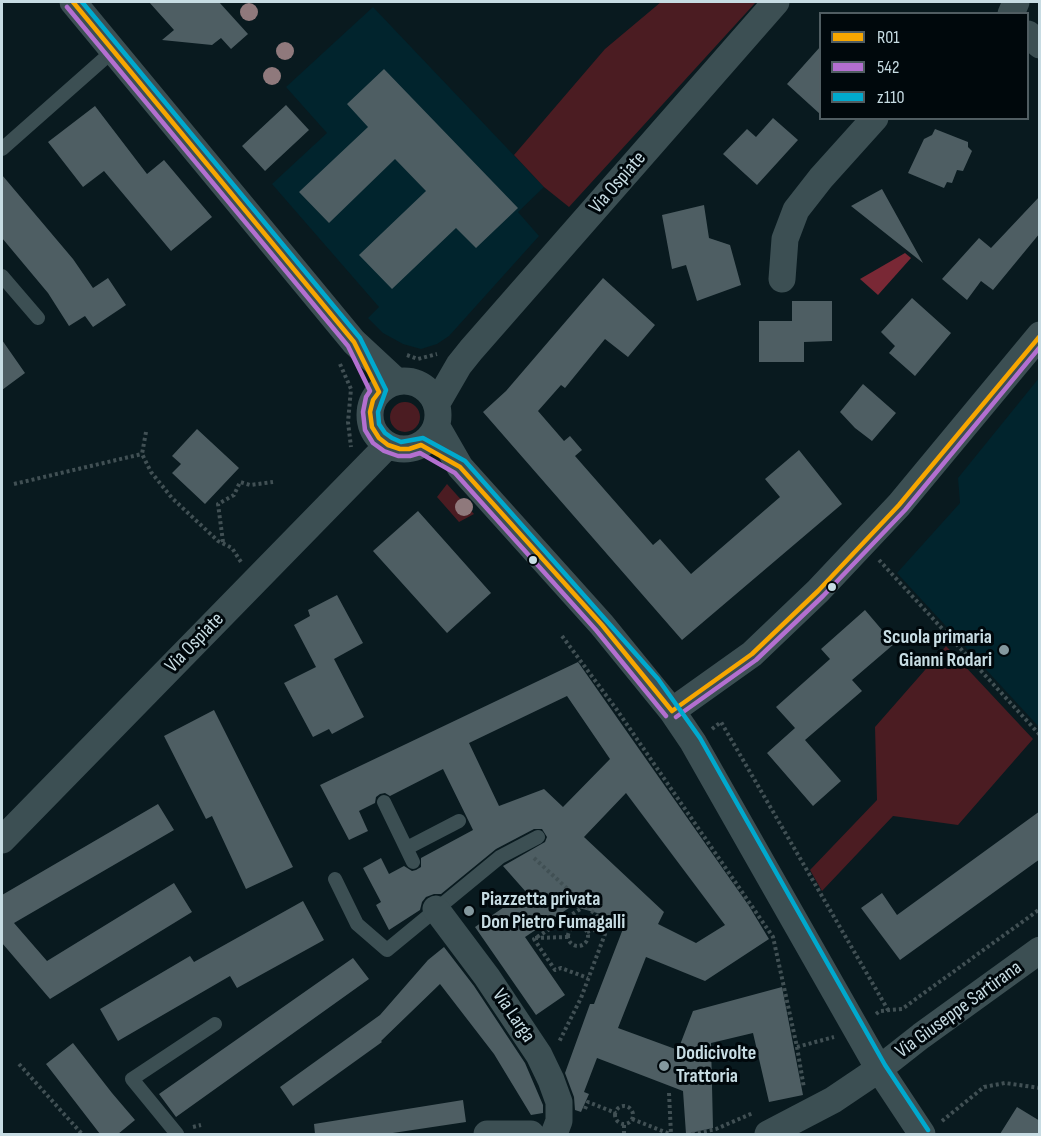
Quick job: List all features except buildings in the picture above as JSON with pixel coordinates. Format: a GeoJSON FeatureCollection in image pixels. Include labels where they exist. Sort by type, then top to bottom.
{"type":"FeatureCollection","features":[{"type":"Feature","properties":{"kind":"street"},"geometry":{"type":"LineString","coordinates":[[73,2],[354,342],[388,387]]}},
{"type":"Feature","properties":{"kind":"street","name":"Via Ospiate"},"geometry":{"type":"LineString","coordinates":[[430,416],[453,358],[776,2]]}},
{"type":"Feature","properties":{"kind":"street"},"geometry":{"type":"LineString","coordinates":[[782,279],[785,239],[796,210],[821,177],[873,120]]}},
{"type":"Feature","properties":{"kind":"street"},"geometry":{"type":"LineString","coordinates":[[672,711],[752,654],[796,614],[864,544],[1040,335]]}},
{"type":"Feature","properties":{"kind":"street"},"geometry":{"type":"LineString","coordinates":[[430,416],[400,449],[388,445],[375,433],[370,422],[371,406],[388,387],[411,381],[460,467],[602,625],[672,711],[693,742],[879,1069],[930,1129]]}},
{"type":"Feature","properties":{"kind":"street","name":"Via Ospiate"},"geometry":{"type":"LineString","coordinates":[[2,840],[388,445]]}},
{"type":"Feature","properties":{"kind":"street","name":"Via Larga"},"geometry":{"type":"LineString","coordinates":[[434,905],[519,1024],[546,1069],[559,1102],[559,1121],[554,1134]]}},
{"type":"Feature","properties":{"kind":"street","name":"Via Giuseppe Sartirana"},"geometry":{"type":"LineString","coordinates":[[762,1123],[833,1100],[879,1069],[1040,950]]}},
{"type":"Feature","properties":{"kind":"street"},"geometry":{"type":"LineString","coordinates":[[487,1134],[531,1134]]}},
{"type":"Feature","properties":{"kind":"lane"},"geometry":{"type":"LineString","coordinates":[[2,149],[114,50]]}},
{"type":"Feature","properties":{"kind":"lane"},"geometry":{"type":"LineString","coordinates":[[2,276],[38,318]]}},
{"type":"Feature","properties":{"kind":"lane"},"geometry":{"type":"LineString","coordinates":[[384,802],[413,862]]}},
{"type":"Feature","properties":{"kind":"lane"},"geometry":{"type":"LineString","coordinates":[[406,848],[459,821]]}},
{"type":"Feature","properties":{"kind":"lane"},"geometry":{"type":"LineString","coordinates":[[335,879],[357,924],[387,950],[434,905],[500,857],[538,837]]}},
{"type":"Feature","properties":{"kind":"lane"},"geometry":{"type":"LineString","coordinates":[[177,1134],[132,1079],[215,1024]]}},
{"type":"Feature","properties":{"kind":"path"},"geometry":{"type":"LineString","coordinates":[[351,452],[348,422],[351,389],[336,357],[354,342]]}},
{"type":"Feature","properties":{"kind":"path"},"geometry":{"type":"LineString","coordinates":[[398,352],[418,359],[453,358]]}},
{"type":"Feature","properties":{"kind":"path"},"geometry":{"type":"LineString","coordinates":[[146,432],[142,454],[151,472],[172,498],[194,520],[232,549],[244,565]]}},
{"type":"Feature","properties":{"kind":"path"},"geometry":{"type":"LineString","coordinates":[[14,484],[142,454]]}},
{"type":"Feature","properties":{"kind":"path"},"geometry":{"type":"LineString","coordinates":[[223,543],[218,504],[234,495],[240,483],[250,485],[273,482]]}},
{"type":"Feature","properties":{"kind":"path"},"geometry":{"type":"LineString","coordinates":[[864,544],[1040,735]]}},
{"type":"Feature","properties":{"kind":"path"},"geometry":{"type":"LineString","coordinates":[[562,636],[617,710],[773,936],[798,1047],[806,1096]]}},
{"type":"Feature","properties":{"kind":"path"},"geometry":{"type":"LineString","coordinates":[[706,733],[722,722],[888,1010]]}},
{"type":"Feature","properties":{"kind":"path"},"geometry":{"type":"LineString","coordinates":[[521,845],[608,926]]}},
{"type":"Feature","properties":{"kind":"path"},"geometry":{"type":"LineString","coordinates":[[534,939],[585,906]]}},
{"type":"Feature","properties":{"kind":"path"},"geometry":{"type":"LineString","coordinates":[[869,1018],[880,1011],[902,1009],[1040,909]]}},
{"type":"Feature","properties":{"kind":"path"},"geometry":{"type":"LineString","coordinates":[[587,932],[608,926]]}},
{"type":"Feature","properties":{"kind":"path"},"geometry":{"type":"LineString","coordinates":[[546,1069],[588,978],[608,926]]}},
{"type":"Feature","properties":{"kind":"path"},"geometry":{"type":"LineString","coordinates":[[574,927],[583,928],[587,932],[586,942],[580,946],[571,943],[568,937],[569,931],[574,927]]}},
{"type":"Feature","properties":{"kind":"path"},"geometry":{"type":"LineString","coordinates":[[534,939],[568,937]]}},
{"type":"Feature","properties":{"kind":"path"},"geometry":{"type":"LineString","coordinates":[[534,939],[555,970],[561,968],[588,978]]}},
{"type":"Feature","properties":{"kind":"path"},"geometry":{"type":"LineString","coordinates":[[798,1047],[840,1035]]}},
{"type":"Feature","properties":{"kind":"path"},"geometry":{"type":"LineString","coordinates":[[19,1064],[82,1134]]}},
{"type":"Feature","properties":{"kind":"path"},"geometry":{"type":"LineString","coordinates":[[930,1129],[984,1087],[1005,1083],[1040,1088]]}},
{"type":"Feature","properties":{"kind":"path"},"geometry":{"type":"LineString","coordinates":[[632,1119],[671,1134],[669,1094]]}},
{"type":"Feature","properties":{"kind":"path"},"geometry":{"type":"LineString","coordinates":[[584,1112],[588,1102],[616,1113]]}},
{"type":"Feature","properties":{"kind":"path"},"geometry":{"type":"LineString","coordinates":[[620,1107],[629,1107],[633,1113],[632,1119],[624,1124],[617,1119],[616,1113],[620,1107]]}},
{"type":"Feature","properties":{"kind":"path"},"geometry":{"type":"LineString","coordinates":[[692,1134],[762,1123]]}},
{"type":"Feature","properties":{"kind":"path"},"geometry":{"type":"LineString","coordinates":[[624,1124],[624,1134]]}},
{"type":"Feature","properties":{"kind":"shaded area"},"geometry":{"type":"Polygon","coordinates":[[[661,2],[756,2],[569,207],[544,187],[514,155],[605,49],[661,2]]]}},
{"type":"Feature","properties":{"kind":"shaded area"},"geometry":{"type":"Polygon","coordinates":[[[373,7],[544,187],[518,212],[539,236],[449,336],[437,344],[421,349],[403,344],[383,333],[368,318],[379,307],[272,184],[327,133],[286,87],[373,7]]]}},
{"type":"Feature","properties":{"kind":"shaded area"},"geometry":{"type":"Polygon","coordinates":[[[905,253],[911,258],[878,295],[860,279],[905,253]]]}},
{"type":"Feature","properties":{"kind":"shaded area","name":"Scuola primaria Gianni Rodari"},"geometry":{"type":"Polygon","coordinates":[[[1039,378],[1039,727],[897,573],[960,503],[958,478],[1039,378]]]}},
{"type":"Feature","properties":{"kind":"shaded area"},"geometry":{"type":"Polygon","coordinates":[[[405,402],[416,406],[420,417],[416,428],[405,432],[394,428],[390,417],[394,406],[405,402]]]}},
{"type":"Feature","properties":{"kind":"shaded area"},"geometry":{"type":"Polygon","coordinates":[[[447,484],[474,514],[459,522],[437,497],[447,484]]]}},
{"type":"Feature","properties":{"kind":"shaded area"},"geometry":{"type":"Polygon","coordinates":[[[946,646],[1033,739],[958,825],[893,816],[822,891],[810,870],[877,800],[875,727],[946,646]]]}},
{"type":"Feature","properties":{"kind":"transit line","name":"R01"},"geometry":{"type":"LineString","coordinates":[[73,2],[354,342],[379,392],[373,400],[370,412],[372,427],[379,438],[388,445],[400,449],[421,445],[460,467],[602,625],[672,711]]}},
{"type":"Feature","properties":{"kind":"transit line","name":"z110"},"geometry":{"type":"LineString","coordinates":[[82,2],[360,338],[386,390],[378,412],[379,424],[385,433],[401,442],[423,438],[465,461],[658,679],[700,738],[885,1065],[928,1130]]}},
{"type":"Feature","properties":{"kind":"transit line","name":"542"},"geometry":{"type":"LineString","coordinates":[[67,7],[348,346],[370,391],[366,397],[363,412],[365,430],[373,443],[384,451],[398,456],[420,453],[455,473],[596,630],[666,716]]}},
{"type":"Feature","properties":{"kind":"transit line","name":"R01"},"geometry":{"type":"LineString","coordinates":[[672,711],[752,654],[818,591],[899,505],[1040,336]]}},
{"type":"Feature","properties":{"kind":"transit line","name":"542"},"geometry":{"type":"LineString","coordinates":[[676,717],[756,660],[823,596],[905,510],[1040,347]]}},
{"type":"Feature","properties":{"kind":"place","name":"Scuola primaria Gianni Rodari"},"geometry":{"type":"Point","coordinates":[1004,650]}},
{"type":"Feature","properties":{"kind":"place","name":"Piazzetta privata Don Pietro Fumagalli"},"geometry":{"type":"Point","coordinates":[469,911]}},
{"type":"Feature","properties":{"kind":"place","name":"Dodicivolte Trattoria"},"geometry":{"type":"Point","coordinates":[664,1066]}}]}
